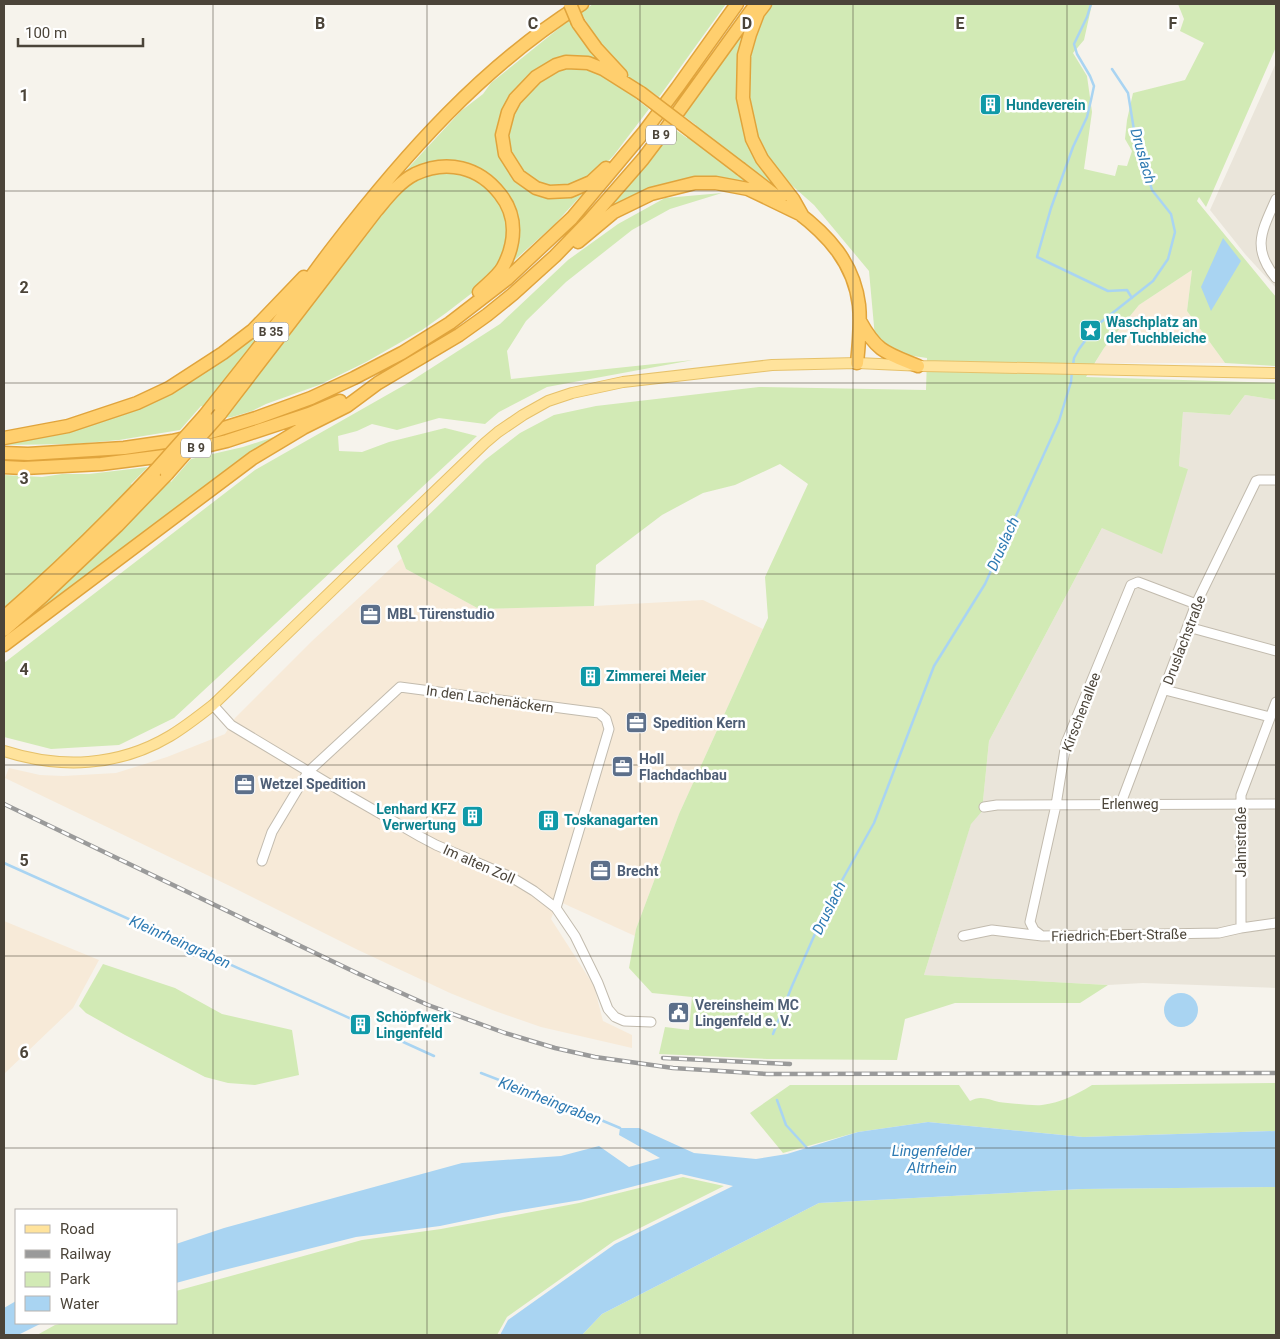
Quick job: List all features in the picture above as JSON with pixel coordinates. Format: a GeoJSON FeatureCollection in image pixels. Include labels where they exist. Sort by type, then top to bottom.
{"type":"FeatureCollection","features":[{"type":"Feature","properties":{"kind":"highway"},"geometry":{"type":"LineString","coordinates":[[570,4],[578,23],[596,48],[641,93]]}},
{"type":"Feature","properties":{"kind":"highway","name":"B 35"},"geometry":{"type":"LineString","coordinates":[[4,617],[161,473],[373,197],[440,120],[493,69],[557,20],[582,4]]}},
{"type":"Feature","properties":{"kind":"highway","name":"B 9"},"geometry":{"type":"LineString","coordinates":[[4,453],[28,454],[124,448],[172,441],[211,432],[311,398],[402,353],[450,323],[507,279],[572,218],[644,132],[737,4]]}},
{"type":"Feature","properties":{"kind":"highway","name":"B 9"},"geometry":{"type":"LineString","coordinates":[[4,467],[24,468],[102,464],[164,456],[227,441],[310,414],[378,383],[459,335],[513,294],[555,256],[589,221],[643,159],[756,4]]}},
{"type":"Feature","properties":{"kind":"highway"},"geometry":{"type":"LineString","coordinates":[[765,4],[756,20],[744,55],[743,98],[752,139],[762,159],[793,199],[802,216]]}},
{"type":"Feature","properties":{"kind":"highway"},"geometry":{"type":"LineString","coordinates":[[644,132],[625,145],[604,170],[590,182],[570,191],[556,192],[536,188],[519,176],[505,154],[502,135],[508,112],[515,99],[536,77],[566,62],[588,63],[603,69],[641,93],[826,236],[845,262],[852,278],[859,304],[860,321],[857,363]]}},
{"type":"Feature","properties":{"kind":"highway"},"geometry":{"type":"LineString","coordinates":[[4,630],[117,526],[161,473],[220,414],[393,191],[414,175],[444,166],[461,167],[473,171],[493,185],[511,214],[513,229],[512,244],[503,268],[450,323]]}},
{"type":"Feature","properties":{"kind":"highway"},"geometry":{"type":"LineString","coordinates":[[555,256],[577,243],[614,212],[651,194],[695,183],[716,183],[748,189],[802,216]]}},
{"type":"Feature","properties":{"kind":"highway"},"geometry":{"type":"LineString","coordinates":[[4,438],[68,426],[137,403],[169,388],[223,353],[253,330],[334,247]]}},
{"type":"Feature","properties":{"kind":"highway"},"geometry":{"type":"LineString","coordinates":[[860,321],[868,337],[882,350],[918,366]]}},
{"type":"Feature","properties":{"kind":"highway"},"geometry":{"type":"LineString","coordinates":[[4,645],[253,458],[303,428],[347,406],[378,383]]}},
{"type":"Feature","properties":{"kind":"main road"},"geometry":{"type":"LineString","coordinates":[[4,751],[24,758],[65,763],[90,763],[137,752],[169,737],[213,705],[485,443],[523,415],[548,402],[572,393],[623,382],[772,365],[857,363],[918,366],[1276,373]]}},
{"type":"Feature","properties":{"kind":"street"},"geometry":{"type":"LineString","coordinates":[[1276,199],[1260,238],[1262,255],[1268,268],[1276,278]]}},
{"type":"Feature","properties":{"kind":"street","name":"Druslachstraße"},"geometry":{"type":"LineString","coordinates":[[1121,803],[1196,604],[1256,481],[1276,480]]}},
{"type":"Feature","properties":{"kind":"street","name":"Kirschenallee"},"geometry":{"type":"LineString","coordinates":[[1042,936],[1034,930],[1030,922],[1056,804],[1066,743],[1131,585],[1138,582],[1196,604]]}},
{"type":"Feature","properties":{"kind":"street"},"geometry":{"type":"LineString","coordinates":[[1188,627],[1276,651]]}},
{"type":"Feature","properties":{"kind":"street","name":"In den Lachenäckern"},"geometry":{"type":"LineString","coordinates":[[262,861],[272,832],[308,772],[400,687],[599,713],[606,720],[609,728],[556,908]]}},
{"type":"Feature","properties":{"kind":"street"},"geometry":{"type":"LineString","coordinates":[[1165,690],[1270,717]]}},
{"type":"Feature","properties":{"kind":"street","name":"Jahnstraße"},"geometry":{"type":"LineString","coordinates":[[1241,928],[1241,795],[1276,702]]}},
{"type":"Feature","properties":{"kind":"street","name":"Im alten Zoll"},"geometry":{"type":"LineString","coordinates":[[213,705],[231,725],[308,772],[429,841],[511,877],[534,891],[556,908],[575,936],[598,983],[608,1009],[615,1017],[624,1021],[652,1022]]}},
{"type":"Feature","properties":{"kind":"street","name":"Erlenweg"},"geometry":{"type":"LineString","coordinates":[[984,807],[997,804],[1276,804]]}},
{"type":"Feature","properties":{"kind":"street","name":"Friedrich-Ebert-Straße"},"geometry":{"type":"LineString","coordinates":[[963,936],[992,930],[1042,936],[1219,933],[1276,923]]}},
{"type":"Feature","properties":{"kind":"shaded area"},"geometry":{"type":"Polygon","coordinates":[[[1276,63],[1276,288],[1245,254],[1210,210],[1276,63]]]}},
{"type":"Feature","properties":{"kind":"shaded area"},"geometry":{"type":"Polygon","coordinates":[[[1192,270],[1187,311],[1225,363],[1095,363],[1104,348],[1139,305],[1192,270]]]}},
{"type":"Feature","properties":{"kind":"shaded area"},"geometry":{"type":"Polygon","coordinates":[[[1245,395],[1276,400],[1276,988],[1143,983],[1108,985],[924,975],[971,823],[984,809],[983,801],[989,741],[1102,528],[1188,469],[1179,466],[1183,412],[1230,415],[1245,395]]]}},
{"type":"Feature","properties":{"kind":"shaded area"},"geometry":{"type":"Polygon","coordinates":[[[402,558],[406,569],[479,609],[594,606],[703,600],[763,629],[679,814],[635,936],[558,901],[551,919],[594,986],[603,1021],[632,1035],[632,1048],[541,1027],[450,993],[5,778],[9,768],[40,775],[63,776],[116,773],[167,757],[225,734],[235,718],[312,641],[402,558]]]}},
{"type":"Feature","properties":{"kind":"shaded area"},"geometry":{"type":"Polygon","coordinates":[[[4,921],[99,960],[73,1008],[4,1074],[4,921]]]}},
{"type":"Feature","properties":{"kind":"green space"},"geometry":{"type":"Polygon","coordinates":[[[593,4],[726,4],[659,97],[644,87],[643,89],[626,75],[586,29],[589,26],[583,16],[572,22],[577,34],[580,32],[600,61],[555,62],[499,126],[525,186],[585,191],[555,224],[507,267],[516,219],[467,165],[398,179],[461,111],[483,94],[491,83],[563,25],[593,4]]]}},
{"type":"Feature","properties":{"kind":"green space"},"geometry":{"type":"Polygon","coordinates":[[[771,4],[1092,4],[1084,40],[1073,53],[1087,76],[1092,112],[1084,169],[1115,176],[1118,165],[1127,166],[1132,151],[1125,139],[1133,93],[1185,80],[1204,43],[1180,31],[1184,19],[1178,4],[1276,4],[1276,47],[1206,207],[1199,197],[1197,201],[1276,297],[1276,366],[1225,363],[1187,311],[1192,270],[1139,305],[1104,348],[1086,377],[1276,383],[1276,400],[1245,395],[1230,415],[1183,412],[1179,466],[1188,469],[1162,554],[1102,528],[989,741],[983,801],[984,809],[971,824],[924,975],[1108,985],[1080,1003],[955,1003],[905,1019],[897,1060],[767,1059],[659,1054],[665,1027],[689,1030],[692,997],[652,993],[629,968],[636,929],[679,814],[768,618],[765,577],[808,484],[780,464],[735,485],[703,493],[662,515],[596,565],[594,606],[479,609],[406,569],[397,546],[485,460],[520,433],[554,415],[596,406],[759,387],[926,390],[927,358],[906,355],[885,347],[875,337],[869,271],[814,205],[779,174],[759,143],[751,116],[747,89],[750,50],[760,20],[771,4]]]}},
{"type":"Feature","properties":{"kind":"green space"},"geometry":{"type":"Polygon","coordinates":[[[744,31],[738,95],[782,194],[695,128],[696,125],[684,116],[744,31]]]}},
{"type":"Feature","properties":{"kind":"green space"},"geometry":{"type":"Polygon","coordinates":[[[563,67],[592,68],[637,97],[636,99],[649,109],[614,155],[591,178],[557,189],[528,179],[507,148],[510,115],[532,84],[563,67]]]}},
{"type":"Feature","properties":{"kind":"green space"},"geometry":{"type":"Polygon","coordinates":[[[674,129],[687,138],[688,135],[751,183],[729,179],[609,209],[674,129]]]}},
{"type":"Feature","properties":{"kind":"green space"},"geometry":{"type":"Polygon","coordinates":[[[436,170],[470,174],[495,193],[508,223],[505,257],[485,283],[422,330],[366,362],[319,385],[252,411],[224,418],[368,227],[407,184],[436,170]]]}},
{"type":"Feature","properties":{"kind":"green space"},"geometry":{"type":"Polygon","coordinates":[[[722,193],[670,209],[632,230],[566,282],[526,321],[507,351],[511,379],[693,360],[547,387],[499,412],[485,424],[439,418],[397,430],[372,424],[357,431],[338,436],[339,451],[362,452],[389,442],[445,428],[477,436],[174,718],[119,745],[51,749],[4,737],[4,663],[255,470],[408,383],[500,324],[568,260],[618,224],[665,198],[722,193]]]}},
{"type":"Feature","properties":{"kind":"green space"},"geometry":{"type":"Polygon","coordinates":[[[272,316],[275,316],[204,407],[201,406],[180,430],[119,440],[76,444],[4,445],[4,442],[131,410],[272,316]]]}},
{"type":"Feature","properties":{"kind":"green space"},"geometry":{"type":"Polygon","coordinates":[[[286,433],[4,638],[70,579],[169,480],[171,482],[191,459],[243,447],[286,433]]]}},
{"type":"Feature","properties":{"kind":"green space"},"geometry":{"type":"Polygon","coordinates":[[[148,467],[131,484],[133,486],[78,542],[4,610],[4,475],[42,477],[148,467]]]}},
{"type":"Feature","properties":{"kind":"green space"},"geometry":{"type":"Polygon","coordinates":[[[103,964],[175,988],[222,1014],[292,1030],[299,1075],[255,1085],[228,1083],[205,1077],[86,1013],[79,1006],[103,964]]]}},
{"type":"Feature","properties":{"kind":"green space"},"geometry":{"type":"Polygon","coordinates":[[[1276,1083],[1276,1131],[1083,1137],[928,1122],[858,1132],[783,1153],[750,1113],[790,1085],[959,1085],[970,1101],[981,1098],[999,1102],[1038,1105],[1062,1100],[1092,1085],[1276,1083]]]}},
{"type":"Feature","properties":{"kind":"green space"},"geometry":{"type":"Polygon","coordinates":[[[683,1177],[724,1186],[614,1241],[507,1317],[497,1335],[37,1335],[60,1324],[178,1324],[178,1290],[362,1240],[441,1229],[579,1203],[683,1177]]]}},
{"type":"Feature","properties":{"kind":"green space"},"geometry":{"type":"Polygon","coordinates":[[[1276,1187],[1276,1335],[582,1335],[602,1314],[819,1203],[1082,1189],[1276,1187]]]}},
{"type":"Feature","properties":{"kind":"water"},"geometry":{"type":"Polygon","coordinates":[[[1223,238],[1241,261],[1211,311],[1201,287],[1223,238]]]}},
{"type":"Feature","properties":{"kind":"water"},"geometry":{"type":"Polygon","coordinates":[[[1181,993],[1193,998],[1198,1010],[1193,1022],[1181,1027],[1169,1022],[1164,1010],[1169,998],[1181,993]]]}},
{"type":"Feature","properties":{"kind":"water","name":"Lingenfelder Altrhein"},"geometry":{"type":"Polygon","coordinates":[[[928,1122],[1083,1137],[1276,1131],[1276,1187],[1082,1189],[819,1203],[602,1314],[582,1335],[500,1335],[508,1320],[615,1244],[733,1186],[681,1174],[581,1200],[502,1213],[440,1226],[356,1237],[178,1282],[178,1243],[224,1228],[462,1163],[561,1156],[599,1146],[629,1167],[660,1158],[619,1135],[620,1128],[639,1128],[694,1153],[756,1159],[787,1154],[858,1132],[928,1122]]]}},
{"type":"Feature","properties":{"kind":"water"},"geometry":{"type":"Polygon","coordinates":[[[15,1302],[15,1324],[40,1324],[18,1335],[4,1335],[4,1308],[15,1302]]]}},
{"type":"Feature","properties":{"kind":"waterway"},"geometry":{"type":"LineString","coordinates":[[1091,4],[1074,44],[1077,54],[1094,86],[1087,117],[1073,147],[1051,208],[1037,257],[1108,291],[1127,290],[1132,298]]}},
{"type":"Feature","properties":{"kind":"waterway","name":"Druslach"},"geometry":{"type":"LineString","coordinates":[[1073,365],[1074,358],[1079,349],[1096,326],[1153,281],[1168,259],[1175,232],[1171,214],[1152,190],[1134,130],[1128,93],[1112,69]]}},
{"type":"Feature","properties":{"kind":"waterway","name":"Druslach"},"geometry":{"type":"LineString","coordinates":[[773,1034],[826,909],[874,823],[934,666],[985,584],[1059,421],[1071,382],[1072,371]]}},
{"type":"Feature","properties":{"kind":"waterway","name":"Kleinrheingraben"},"geometry":{"type":"LineString","coordinates":[[4,863],[356,1021]]}},
{"type":"Feature","properties":{"kind":"waterway","name":"Kleinrheingraben"},"geometry":{"type":"LineString","coordinates":[[379,1031],[434,1056]]}},
{"type":"Feature","properties":{"kind":"waterway","name":"Kleinrheingraben"},"geometry":{"type":"LineString","coordinates":[[481,1073],[620,1128]]}},
{"type":"Feature","properties":{"kind":"waterway","name":"Druslach"},"geometry":{"type":"LineString","coordinates":[[777,1100],[786,1125],[807,1148]]}},
{"type":"Feature","properties":{"kind":"railway"},"geometry":{"type":"LineString","coordinates":[[4,804],[359,974],[428,1005],[505,1033],[555,1048],[595,1057],[673,1068],[767,1074],[1276,1073]]}},
{"type":"Feature","properties":{"kind":"railway"},"geometry":{"type":"LineString","coordinates":[[663,1058],[790,1064]]}},
{"type":"Feature","properties":{"kind":"place","name":"Hundeverein"},"geometry":{"type":"Point","coordinates":[990,105]}},
{"type":"Feature","properties":{"kind":"place","name":"Waschplatz an der Tuchbleiche"},"geometry":{"type":"Point","coordinates":[1090,330]}},
{"type":"Feature","properties":{"kind":"place","name":"MBL Türenstudio"},"geometry":{"type":"Point","coordinates":[371,614]}},
{"type":"Feature","properties":{"kind":"place","name":"Zimmerei Meier"},"geometry":{"type":"Point","coordinates":[590,676]}},
{"type":"Feature","properties":{"kind":"place","name":"Spedition Kern"},"geometry":{"type":"Point","coordinates":[637,723]}},
{"type":"Feature","properties":{"kind":"place","name":"Holl Flachdachbau"},"geometry":{"type":"Point","coordinates":[623,767]}},
{"type":"Feature","properties":{"kind":"place","name":"Wetzel Spedition"},"geometry":{"type":"Point","coordinates":[244,784]}},
{"type":"Feature","properties":{"kind":"place","name":"Lenhard KFZ Verwertung"},"geometry":{"type":"Point","coordinates":[472,817]}},
{"type":"Feature","properties":{"kind":"place","name":"Toskanagarten"},"geometry":{"type":"Point","coordinates":[548,820]}},
{"type":"Feature","properties":{"kind":"place","name":"Brecht"},"geometry":{"type":"Point","coordinates":[601,871]}},
{"type":"Feature","properties":{"kind":"place","name":"Vereinsheim MC Lingenfeld e. V."},"geometry":{"type":"Point","coordinates":[679,1013]}},
{"type":"Feature","properties":{"kind":"place","name":"Schöpfwerk Lingenfeld"},"geometry":{"type":"Point","coordinates":[360,1025]}}]}
